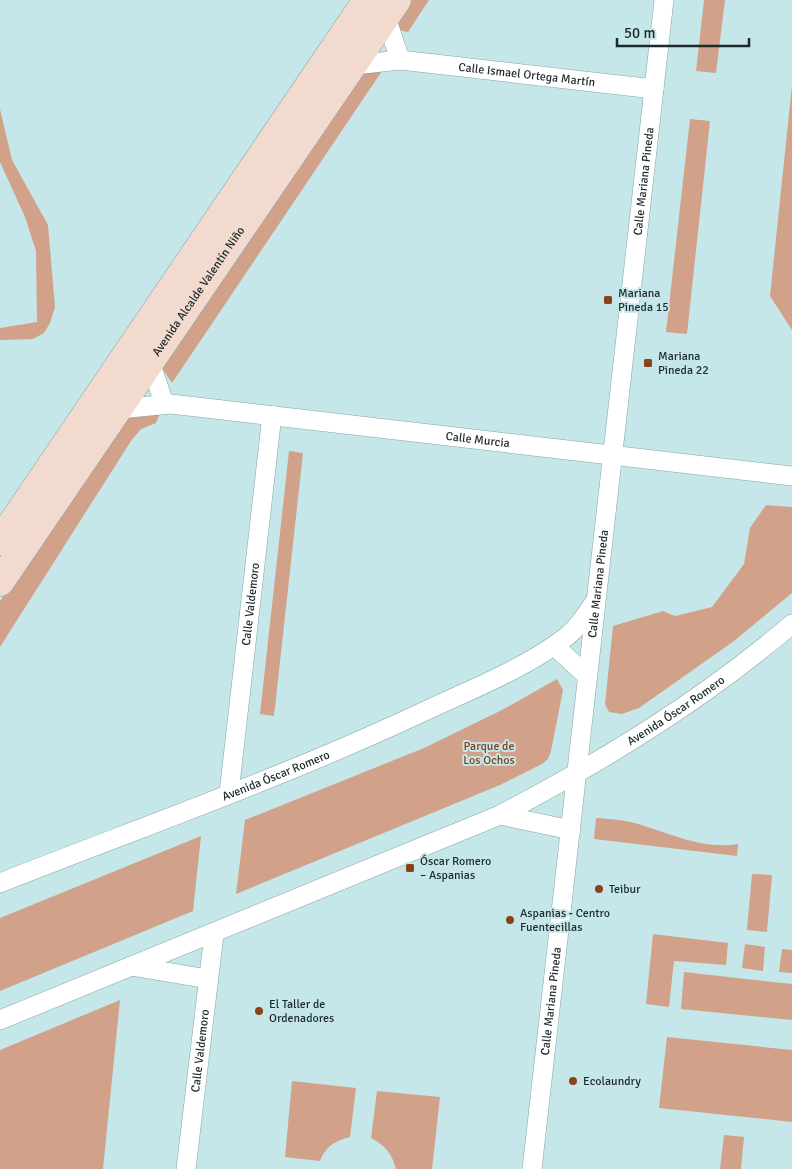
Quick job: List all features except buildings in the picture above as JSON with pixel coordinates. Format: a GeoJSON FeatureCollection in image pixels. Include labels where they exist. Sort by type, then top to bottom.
{"type":"FeatureCollection","features":[{"type":"Feature","properties":{"kind":"main road","name":"Avenida Alcalde Valentín Niño"},"geometry":{"type":"LineString","coordinates":[[0,582],[354,65],[383,6]]}},
{"type":"Feature","properties":{"kind":"main road","name":"Avenida Alcalde Valentín Niño"},"geometry":{"type":"LineString","coordinates":[[0,541],[383,6]]}},
{"type":"Feature","properties":{"kind":"street","name":"Calle Mariana Pineda"},"geometry":{"type":"LineString","coordinates":[[532,1169],[664,0]]}},
{"type":"Feature","properties":{"kind":"street"},"geometry":{"type":"LineString","coordinates":[[383,6],[400,60]]}},
{"type":"Feature","properties":{"kind":"street","name":"Calle Ismael Ortega Martín"},"geometry":{"type":"LineString","coordinates":[[354,65],[400,60],[654,89]]}},
{"type":"Feature","properties":{"kind":"street"},"geometry":{"type":"LineString","coordinates":[[150,362],[164,403]]}},
{"type":"Feature","properties":{"kind":"street","name":"Calle Murcia"},"geometry":{"type":"LineString","coordinates":[[118,409],[164,403],[792,476]]}},
{"type":"Feature","properties":{"kind":"street","name":"Calle Valdemoro"},"geometry":{"type":"LineString","coordinates":[[229,793],[272,416]]}},
{"type":"Feature","properties":{"kind":"street","name":"Avenida Óscar Romero"},"geometry":{"type":"LineString","coordinates":[[558,646],[582,622],[596,600]]}},
{"type":"Feature","properties":{"kind":"street","name":"Avenida Óscar Romero"},"geometry":{"type":"LineString","coordinates":[[0,1020],[214,934],[500,815],[577,775],[661,724],[724,679],[792,624]]}},
{"type":"Feature","properties":{"kind":"street","name":"Avenida Óscar Romero"},"geometry":{"type":"LineString","coordinates":[[0,884],[364,740],[558,646],[592,640]]}},
{"type":"Feature","properties":{"kind":"street"},"geometry":{"type":"LineString","coordinates":[[558,646],[588,678]]}},
{"type":"Feature","properties":{"kind":"street"},"geometry":{"type":"LineString","coordinates":[[500,815],[571,830]]}},
{"type":"Feature","properties":{"kind":"street","name":"Calle Valdemoro"},"geometry":{"type":"LineString","coordinates":[[186,1169],[214,934]]}},
{"type":"Feature","properties":{"kind":"street"},"geometry":{"type":"LineString","coordinates":[[131,966],[208,980]]}},
{"type":"Feature","properties":{"kind":"green space"},"geometry":{"type":"Polygon","coordinates":[[[410,0],[429,0],[408,32],[391,28],[410,0]]]}},
{"type":"Feature","properties":{"kind":"green space"},"geometry":{"type":"Polygon","coordinates":[[[704,0],[725,0],[716,73],[696,71],[704,0]]]}},
{"type":"Feature","properties":{"kind":"green space"},"geometry":{"type":"Polygon","coordinates":[[[374,69],[382,71],[172,383],[162,368],[357,77],[374,69]]]}},
{"type":"Feature","properties":{"kind":"green space"},"geometry":{"type":"Polygon","coordinates":[[[792,85],[792,330],[770,296],[792,85]]]}},
{"type":"Feature","properties":{"kind":"green space"},"geometry":{"type":"Polygon","coordinates":[[[0,109],[12,160],[48,225],[55,307],[50,323],[44,333],[33,339],[0,340],[0,328],[37,322],[36,251],[25,217],[0,162],[0,109]]]}},
{"type":"Feature","properties":{"kind":"green space"},"geometry":{"type":"Polygon","coordinates":[[[690,119],[710,121],[687,334],[666,332],[690,119]]]}},
{"type":"Feature","properties":{"kind":"green space"},"geometry":{"type":"Polygon","coordinates":[[[141,410],[160,413],[156,423],[141,429],[131,441],[0,647],[0,601],[125,418],[141,410]]]}},
{"type":"Feature","properties":{"kind":"green space"},"geometry":{"type":"Polygon","coordinates":[[[289,451],[303,453],[274,716],[260,714],[289,451]]]}},
{"type":"Feature","properties":{"kind":"green space"},"geometry":{"type":"Polygon","coordinates":[[[766,505],[792,507],[792,593],[734,641],[639,708],[622,714],[609,712],[605,704],[613,626],[663,611],[675,616],[712,607],[744,564],[750,528],[766,505]]]}},
{"type":"Feature","properties":{"kind":"green space","name":"Parque de Los Ochos"},"geometry":{"type":"Polygon","coordinates":[[[557,679],[563,690],[551,751],[548,759],[542,764],[500,785],[236,894],[245,820],[424,748],[504,709],[557,679]]]}},
{"type":"Feature","properties":{"kind":"green space"},"geometry":{"type":"Polygon","coordinates":[[[596,818],[635,823],[699,843],[712,845],[738,844],[737,856],[594,839],[596,818]]]}},
{"type":"Feature","properties":{"kind":"green space"},"geometry":{"type":"Polygon","coordinates":[[[201,836],[193,911],[0,991],[0,918],[201,836]]]}},
{"type":"Feature","properties":{"kind":"green space"},"geometry":{"type":"Polygon","coordinates":[[[752,874],[772,875],[767,932],[747,930],[752,874]]]}},
{"type":"Feature","properties":{"kind":"green space"},"geometry":{"type":"Polygon","coordinates":[[[653,934],[728,943],[726,965],[674,961],[669,1007],[646,1004],[653,934]]]}},
{"type":"Feature","properties":{"kind":"green space"},"geometry":{"type":"Polygon","coordinates":[[[745,944],[765,947],[763,971],[742,968],[745,944]]]}},
{"type":"Feature","properties":{"kind":"green space"},"geometry":{"type":"Polygon","coordinates":[[[782,949],[792,950],[792,973],[779,972],[782,949]]]}},
{"type":"Feature","properties":{"kind":"green space"},"geometry":{"type":"Polygon","coordinates":[[[684,972],[792,984],[792,1020],[681,1009],[684,972]]]}},
{"type":"Feature","properties":{"kind":"green space"},"geometry":{"type":"Polygon","coordinates":[[[120,1000],[103,1169],[0,1169],[0,1050],[120,1000]]]}},
{"type":"Feature","properties":{"kind":"green space"},"geometry":{"type":"Polygon","coordinates":[[[667,1037],[792,1050],[792,1122],[659,1108],[667,1037]]]}},
{"type":"Feature","properties":{"kind":"green space"},"geometry":{"type":"Polygon","coordinates":[[[292,1081],[356,1088],[350,1137],[332,1145],[325,1151],[320,1161],[285,1157],[292,1081]]]}},
{"type":"Feature","properties":{"kind":"green space"},"geometry":{"type":"Polygon","coordinates":[[[377,1091],[440,1097],[432,1169],[396,1169],[387,1150],[371,1138],[377,1091]]]}},
{"type":"Feature","properties":{"kind":"green space"},"geometry":{"type":"Polygon","coordinates":[[[724,1135],[744,1137],[741,1169],[720,1169],[724,1135]]]}},
{"type":"Feature","properties":{"kind":"place","name":"Mariana Pineda 15"},"geometry":{"type":"Point","coordinates":[608,300]}},
{"type":"Feature","properties":{"kind":"place","name":"Mariana Pineda 22"},"geometry":{"type":"Point","coordinates":[648,363]}},
{"type":"Feature","properties":{"kind":"place","name":"Óscar Romero – Aspanias"},"geometry":{"type":"Point","coordinates":[410,868]}},
{"type":"Feature","properties":{"kind":"place","name":"Teibur"},"geometry":{"type":"Point","coordinates":[599,889]}},
{"type":"Feature","properties":{"kind":"place","name":"Aspanias - Centro Fuentecillas"},"geometry":{"type":"Point","coordinates":[510,920]}},
{"type":"Feature","properties":{"kind":"place","name":"El Taller de Ordenadores"},"geometry":{"type":"Point","coordinates":[259,1011]}},
{"type":"Feature","properties":{"kind":"place","name":"Ecolaundry"},"geometry":{"type":"Point","coordinates":[573,1081]}}]}
